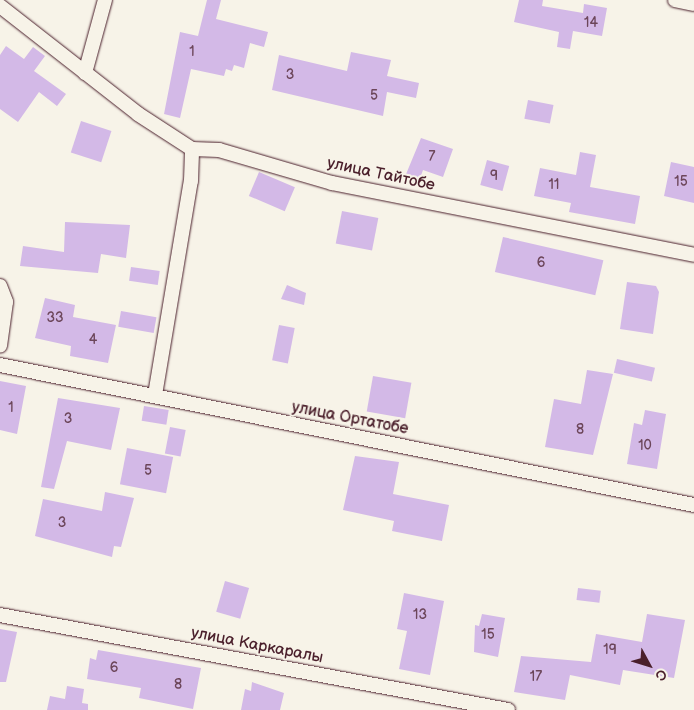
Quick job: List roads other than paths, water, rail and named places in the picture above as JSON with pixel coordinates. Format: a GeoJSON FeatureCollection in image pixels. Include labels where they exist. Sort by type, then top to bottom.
{"type":"FeatureCollection","features":[{"type":"Feature","properties":{"kind":"street"},"geometry":{"type":"LineString","coordinates":[[85,73],[105,0]]}},
{"type":"Feature","properties":{"kind":"street"},"geometry":{"type":"LineString","coordinates":[[674,0],[694,4]]}},
{"type":"Feature","properties":{"kind":"street"},"geometry":{"type":"LineString","coordinates":[[0,6],[85,73],[192,150],[191,181],[155,395]]}},
{"type":"Feature","properties":{"kind":"street","name":"улица Тайтобе"},"geometry":{"type":"LineString","coordinates":[[192,150],[219,150],[332,183],[694,254]]}},
{"type":"Feature","properties":{"kind":"street"},"geometry":{"type":"LineString","coordinates":[[0,286],[6,302],[0,346]]}},
{"type":"Feature","properties":{"kind":"street","name":"улица Ортатобе"},"geometry":{"type":"LineString","coordinates":[[0,365],[155,395],[219,412],[694,505]]}},
{"type":"Feature","properties":{"kind":"street","name":"улица Каркаралы"},"geometry":{"type":"LineString","coordinates":[[0,615],[508,710]]}}]}
